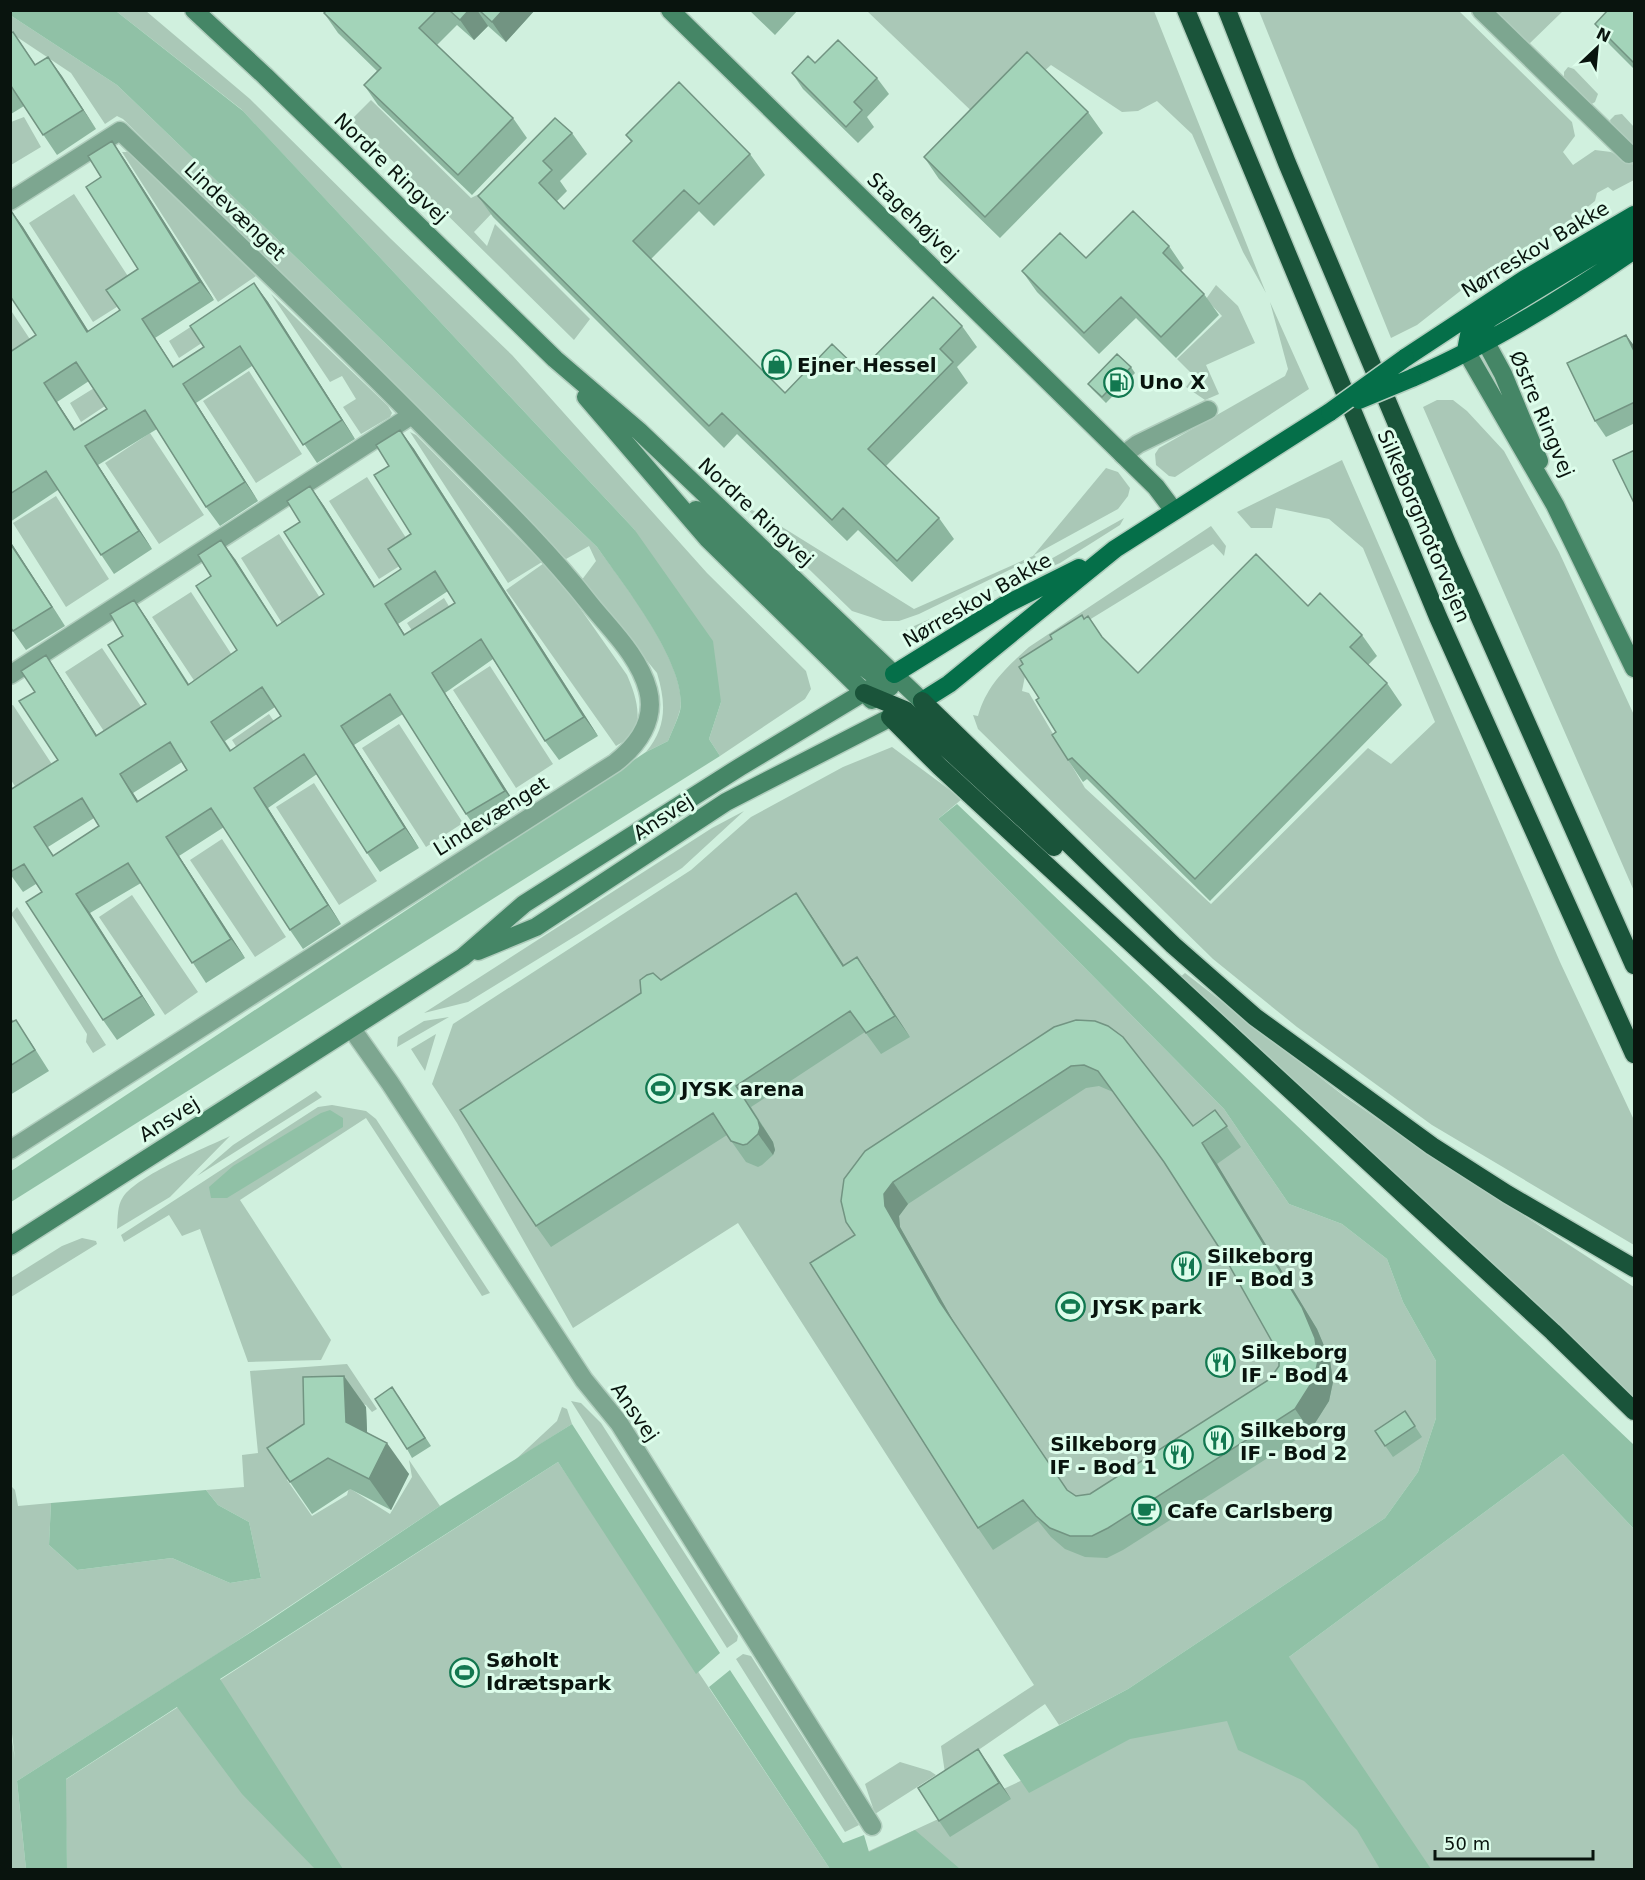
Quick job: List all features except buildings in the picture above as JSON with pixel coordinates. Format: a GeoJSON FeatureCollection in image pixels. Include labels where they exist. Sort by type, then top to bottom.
{"type":"FeatureCollection","features":[{"type":"Feature","properties":{"kind":"highway","name":"Silkeborgmotorvejen"},"geometry":{"type":"LineString","coordinates":[[1186,10],[1438,617],[1635,1054]]}},
{"type":"Feature","properties":{"kind":"highway","name":"Silkeborgmotorvejen"},"geometry":{"type":"LineString","coordinates":[[1227,10],[1287,163],[1445,538],[1635,965]]}},
{"type":"Feature","properties":{"kind":"highway"},"geometry":{"type":"LineString","coordinates":[[864,693],[898,714],[1173,945],[1255,1017],[1375,1106],[1507,1194],[1635,1268]]}},
{"type":"Feature","properties":{"kind":"highway"},"geometry":{"type":"LineString","coordinates":[[922,701],[1173,945]]}},
{"type":"Feature","properties":{"kind":"highway"},"geometry":{"type":"LineString","coordinates":[[898,714],[957,782],[1635,1411]]}},
{"type":"Feature","properties":{"kind":"main road","name":"Nordre Ringvej"},"geometry":{"type":"LineString","coordinates":[[194,10],[265,76],[555,359],[639,431],[887,678]]}},
{"type":"Feature","properties":{"kind":"main road","name":"Stagehøjvej"},"geometry":{"type":"LineString","coordinates":[[670,10],[1124,455],[1156,487],[1174,511]]}},
{"type":"Feature","properties":{"kind":"main road","name":"Nørreskov Bakke"},"geometry":{"type":"LineString","coordinates":[[864,693],[1005,606],[1115,549],[1326,415],[1404,358],[1459,322],[1635,215]]}},
{"type":"Feature","properties":{"kind":"main road"},"geometry":{"type":"LineString","coordinates":[[1482,334],[1635,231]]}},
{"type":"Feature","properties":{"kind":"main road","name":"Nørreskov Bakke"},"geometry":{"type":"LineString","coordinates":[[1326,415],[1412,378],[1466,351],[1482,334],[1577,289],[1635,250]]}},
{"type":"Feature","properties":{"kind":"main road","name":"Nørreskov Bakke"},"geometry":{"type":"LineString","coordinates":[[1459,322],[1470,323],[1482,334]]}},
{"type":"Feature","properties":{"kind":"main road","name":"Østre Ringvej"},"geometry":{"type":"LineString","coordinates":[[1482,334],[1522,416],[1556,505]]}},
{"type":"Feature","properties":{"kind":"main road","name":"Østre Ringvej"},"geometry":{"type":"LineString","coordinates":[[1466,351],[1556,505],[1635,668]]}},
{"type":"Feature","properties":{"kind":"main road","name":"Nordre Ringvej"},"geometry":{"type":"LineString","coordinates":[[555,359],[622,442],[707,538],[864,693]]}},
{"type":"Feature","properties":{"kind":"main road"},"geometry":{"type":"LineString","coordinates":[[622,442],[887,678],[922,701]]}},
{"type":"Feature","properties":{"kind":"main road","name":"Nørreskov Bakke"},"geometry":{"type":"LineString","coordinates":[[898,714],[949,684],[1115,549]]}},
{"type":"Feature","properties":{"kind":"main road","name":"Ansvej"},"geometry":{"type":"LineString","coordinates":[[11,1246],[463,957],[524,904],[740,767],[864,693]]}},
{"type":"Feature","properties":{"kind":"main road","name":"Ansvej"},"geometry":{"type":"LineString","coordinates":[[463,957],[536,927],[726,802],[898,714]]}},
{"type":"Feature","properties":{"kind":"street"},"geometry":{"type":"LineString","coordinates":[[1481,10],[1629,154]]}},
{"type":"Feature","properties":{"kind":"street","name":"Lindevænget"},"geometry":{"type":"LineString","coordinates":[[10,201],[120,131],[412,415],[554,558],[639,665],[648,690],[650,710],[645,730],[635,746],[617,762],[10,1150]]}},
{"type":"Feature","properties":{"kind":"street"},"geometry":{"type":"LineString","coordinates":[[1124,455],[1138,444],[1208,410]]}},
{"type":"Feature","properties":{"kind":"street"},"geometry":{"type":"LineString","coordinates":[[10,675],[412,415]]}},
{"type":"Feature","properties":{"kind":"street","name":"Ansvej"},"geometry":{"type":"LineString","coordinates":[[352,1029],[410,1112],[584,1380],[619,1423],[872,1826]]}},
{"type":"Feature","properties":{"kind":"green space"},"geometry":{"type":"Polygon","coordinates":[[[11,10],[116,11],[243,111],[634,529],[713,641],[721,702],[709,739],[720,756],[11,1202],[11,1171],[646,752],[668,741],[680,711],[680,693],[674,671],[651,626],[597,547],[117,85],[10,15],[11,10]]]}},
{"type":"Feature","properties":{"kind":"green space"},"geometry":{"type":"Polygon","coordinates":[[[116,11],[146,11],[250,99],[512,355],[707,573],[806,671],[811,689],[805,699],[720,756],[709,739],[721,702],[634,529],[241,109],[116,11]]]}},
{"type":"Feature","properties":{"kind":"green space"},"geometry":{"type":"Polygon","coordinates":[[[867,11],[1154,11],[1266,293],[1243,252],[1192,134],[1157,101],[1138,111],[1122,112],[1051,65],[985,124],[867,11]]]}},
{"type":"Feature","properties":{"kind":"green space"},"geometry":{"type":"Polygon","coordinates":[[[1259,11],[1459,11],[1572,122],[1575,136],[1563,152],[1573,165],[1595,150],[1611,152],[1634,165],[1634,180],[1613,191],[1608,187],[1597,193],[1595,201],[1549,238],[1473,281],[1417,325],[1391,338],[1259,11]]]}},
{"type":"Feature","properties":{"kind":"green space"},"geometry":{"type":"Polygon","coordinates":[[[1493,11],[1563,11],[1528,45],[1493,11]]]}},
{"type":"Feature","properties":{"kind":"green space"},"geometry":{"type":"Polygon","coordinates":[[[10,15],[117,85],[597,547],[652,626],[674,671],[680,692],[680,710],[668,741],[646,752],[658,733],[663,714],[662,694],[657,673],[581,581],[596,561],[589,546],[566,559],[458,448],[123,119],[117,116],[105,124],[71,73],[11,33],[10,15]]]}},
{"type":"Feature","properties":{"kind":"green space"},"geometry":{"type":"Polygon","coordinates":[[[1568,67],[1574,69],[1598,94],[1595,102],[1590,105],[1564,79],[1564,72],[1568,67]]]}},
{"type":"Feature","properties":{"kind":"green space"},"geometry":{"type":"Polygon","coordinates":[[[371,100],[471,198],[479,194],[494,211],[474,232],[487,246],[495,224],[590,319],[574,340],[351,120],[371,100]]]}},
{"type":"Feature","properties":{"kind":"green space"},"geometry":{"type":"Polygon","coordinates":[[[1622,114],[1634,127],[1634,149],[1612,127],[1610,120],[1615,115],[1622,114]]]}},
{"type":"Feature","properties":{"kind":"green space"},"geometry":{"type":"Polygon","coordinates":[[[24,117],[41,147],[11,165],[11,122],[24,117]]]}},
{"type":"Feature","properties":{"kind":"green space"},"geometry":{"type":"Polygon","coordinates":[[[122,152],[128,152],[256,276],[218,302],[122,152]]]}},
{"type":"Feature","properties":{"kind":"green space"},"geometry":{"type":"Polygon","coordinates":[[[74,194],[139,293],[93,322],[29,223],[74,194]]]}},
{"type":"Feature","properties":{"kind":"green space"},"geometry":{"type":"Polygon","coordinates":[[[1216,285],[1238,306],[1255,343],[1206,365],[1219,394],[1205,400],[1186,387],[1194,376],[1177,359],[1222,316],[1206,299],[1216,285]]]}},
{"type":"Feature","properties":{"kind":"green space"},"geometry":{"type":"Polygon","coordinates":[[[271,294],[388,406],[392,413],[390,417],[361,434],[343,407],[356,399],[342,376],[330,382],[271,294]]]}},
{"type":"Feature","properties":{"kind":"green space"},"geometry":{"type":"Polygon","coordinates":[[[1270,302],[1309,389],[1175,477],[1169,476],[1156,465],[1155,454],[1159,448],[1285,376],[1288,369],[1270,302]]]}},
{"type":"Feature","properties":{"kind":"green space"},"geometry":{"type":"Polygon","coordinates":[[[10,309],[41,356],[10,375],[10,309]]]}},
{"type":"Feature","properties":{"kind":"green space"},"geometry":{"type":"Polygon","coordinates":[[[212,313],[223,329],[179,358],[169,341],[212,313]]]}},
{"type":"Feature","properties":{"kind":"green space"},"geometry":{"type":"Polygon","coordinates":[[[249,371],[302,454],[256,483],[203,401],[249,371]]]}},
{"type":"Feature","properties":{"kind":"green space"},"geometry":{"type":"Polygon","coordinates":[[[115,375],[126,392],[81,422],[70,403],[115,375]]]}},
{"type":"Feature","properties":{"kind":"green space"},"geometry":{"type":"Polygon","coordinates":[[[1437,400],[1453,400],[1467,411],[1504,451],[1559,552],[1634,715],[1634,891],[1423,407],[1437,400]]]}},
{"type":"Feature","properties":{"kind":"green space"},"geometry":{"type":"Polygon","coordinates":[[[410,432],[416,435],[542,562],[508,583],[410,432]]]}},
{"type":"Feature","properties":{"kind":"green space"},"geometry":{"type":"Polygon","coordinates":[[[150,433],[204,515],[159,544],[105,463],[150,433]]]}},
{"type":"Feature","properties":{"kind":"green space"},"geometry":{"type":"Polygon","coordinates":[[[1342,460],[1560,962],[1634,1120],[1634,1245],[1432,1125],[1297,1027],[1213,959],[978,729],[973,715],[978,716],[992,686],[1029,647],[1211,526],[1226,546],[1224,556],[1213,544],[1063,636],[1031,673],[1025,676],[1022,691],[1029,693],[1085,788],[1211,904],[1368,748],[1391,764],[1435,722],[1363,548],[1329,519],[1276,508],[1272,528],[1251,528],[1237,512],[1342,460]]]}},
{"type":"Feature","properties":{"kind":"green space"},"geometry":{"type":"Polygon","coordinates":[[[1106,468],[1118,472],[1130,488],[1128,496],[1118,509],[1034,555],[1036,557],[919,614],[899,621],[883,621],[852,611],[745,507],[761,514],[914,609],[1033,556],[1106,468]]]}},
{"type":"Feature","properties":{"kind":"green space"},"geometry":{"type":"Polygon","coordinates":[[[367,477],[417,555],[379,579],[329,501],[367,477]]]}},
{"type":"Feature","properties":{"kind":"green space"},"geometry":{"type":"Polygon","coordinates":[[[56,496],[109,579],[66,607],[13,523],[56,496]]]}},
{"type":"Feature","properties":{"kind":"green space"},"geometry":{"type":"Polygon","coordinates":[[[1124,518],[1120,525],[1060,563],[992,592],[1124,518]]]}},
{"type":"Feature","properties":{"kind":"green space"},"geometry":{"type":"Polygon","coordinates":[[[279,534],[331,615],[292,639],[241,558],[279,534]]]}},
{"type":"Feature","properties":{"kind":"green space"},"geometry":{"type":"Polygon","coordinates":[[[547,561],[627,675],[637,704],[636,728],[631,736],[616,746],[506,590],[547,561]]]}},
{"type":"Feature","properties":{"kind":"green space"},"geometry":{"type":"Polygon","coordinates":[[[191,592],[243,672],[205,697],[152,617],[191,592]]]}},
{"type":"Feature","properties":{"kind":"green space"},"geometry":{"type":"Polygon","coordinates":[[[444,598],[456,618],[419,641],[407,623],[444,598]]]}},
{"type":"Feature","properties":{"kind":"green space"},"geometry":{"type":"Polygon","coordinates":[[[970,601],[910,638],[903,631],[970,601]]]}},
{"type":"Feature","properties":{"kind":"green space"},"geometry":{"type":"Polygon","coordinates":[[[102,648],[154,726],[117,751],[65,672],[102,648]]]}},
{"type":"Feature","properties":{"kind":"green space"},"geometry":{"type":"Polygon","coordinates":[[[490,666],[553,764],[516,788],[453,690],[490,666]]]}},
{"type":"Feature","properties":{"kind":"green space"},"geometry":{"type":"Polygon","coordinates":[[[13,705],[63,781],[27,805],[11,780],[10,706],[13,705]]]}},
{"type":"Feature","properties":{"kind":"green space"},"geometry":{"type":"Polygon","coordinates":[[[269,714],[279,729],[241,754],[232,740],[269,714]]]}},
{"type":"Feature","properties":{"kind":"green space"},"geometry":{"type":"Polygon","coordinates":[[[399,724],[463,823],[426,847],[362,748],[399,724]]]}},
{"type":"Feature","properties":{"kind":"green space"},"geometry":{"type":"Polygon","coordinates":[[[892,747],[962,799],[938,819],[1224,1109],[1289,1204],[1342,1224],[1387,1259],[1403,1302],[1436,1361],[1436,1418],[1418,1472],[1385,1518],[1128,1689],[1059,1725],[1045,1704],[945,1773],[941,1746],[1034,1685],[738,1223],[573,1328],[457,1123],[432,1084],[453,1024],[691,870],[751,817],[843,767],[892,747]]]}},
{"type":"Feature","properties":{"kind":"green space"},"geometry":{"type":"Polygon","coordinates":[[[314,783],[377,881],[339,905],[276,807],[314,783]]]}},
{"type":"Feature","properties":{"kind":"green space"},"geometry":{"type":"Polygon","coordinates":[[[957,804],[1634,1445],[1634,1529],[1563,1454],[1289,1657],[1431,1869],[1380,1869],[1357,1830],[1304,1781],[1238,1750],[1227,1721],[1130,1739],[1029,1793],[1003,1755],[1128,1689],[1385,1518],[1418,1472],[1436,1418],[1436,1361],[1403,1302],[1387,1259],[1342,1224],[1289,1204],[1224,1109],[938,819],[957,804]]]}},
{"type":"Feature","properties":{"kind":"green space"},"geometry":{"type":"Polygon","coordinates":[[[744,811],[682,868],[582,932],[468,1002],[424,1013],[712,828],[744,811]]]}},
{"type":"Feature","properties":{"kind":"green space"},"geometry":{"type":"Polygon","coordinates":[[[222,839],[286,937],[255,957],[190,860],[222,839]]]}},
{"type":"Feature","properties":{"kind":"green space"},"geometry":{"type":"Polygon","coordinates":[[[132,895],[198,992],[165,1015],[99,917],[132,895]]]}},
{"type":"Feature","properties":{"kind":"green space"},"geometry":{"type":"Polygon","coordinates":[[[17,907],[106,1045],[93,1053],[86,1042],[87,1034],[11,914],[17,907]]]}},
{"type":"Feature","properties":{"kind":"green space"},"geometry":{"type":"Polygon","coordinates":[[[1185,973],[1344,1096],[1424,1151],[1634,1287],[1634,1400],[1178,979],[1185,973]]]}},
{"type":"Feature","properties":{"kind":"green space"},"geometry":{"type":"Polygon","coordinates":[[[449,1017],[397,1047],[398,1037],[424,1021],[449,1017]]]}},
{"type":"Feature","properties":{"kind":"green space"},"geometry":{"type":"Polygon","coordinates":[[[436,1034],[425,1071],[411,1049],[436,1034]]]}},
{"type":"Feature","properties":{"kind":"green space"},"geometry":{"type":"Polygon","coordinates":[[[316,1091],[322,1097],[197,1176],[233,1145],[316,1091]]]}},
{"type":"Feature","properties":{"kind":"green space"},"geometry":{"type":"Polygon","coordinates":[[[332,1105],[366,1111],[376,1119],[490,1293],[482,1296],[366,1118],[240,1200],[331,1340],[321,1360],[248,1362],[200,1229],[182,1236],[169,1215],[124,1242],[121,1235],[318,1107],[332,1105]]]}},
{"type":"Feature","properties":{"kind":"green space"},"geometry":{"type":"Polygon","coordinates":[[[330,1110],[343,1118],[343,1127],[227,1198],[211,1198],[209,1187],[233,1166],[321,1113],[330,1110]]]}},
{"type":"Feature","properties":{"kind":"green space"},"geometry":{"type":"Polygon","coordinates":[[[230,1136],[170,1197],[117,1229],[120,1204],[131,1189],[157,1171],[230,1136]]]}},
{"type":"Feature","properties":{"kind":"green space"},"geometry":{"type":"Polygon","coordinates":[[[82,1238],[96,1241],[97,1244],[11,1297],[11,1278],[62,1246],[82,1238]]]}},
{"type":"Feature","properties":{"kind":"green space"},"geometry":{"type":"Polygon","coordinates":[[[347,1364],[377,1409],[372,1412],[366,1405],[351,1401],[290,1472],[287,1480],[312,1516],[347,1495],[349,1488],[390,1514],[412,1477],[409,1460],[440,1506],[222,1651],[17,1781],[26,1869],[11,1869],[10,1728],[15,1759],[10,1717],[11,1486],[15,1490],[18,1506],[51,1503],[49,1545],[77,1570],[172,1558],[230,1583],[261,1578],[249,1522],[218,1505],[206,1490],[244,1487],[242,1455],[258,1453],[250,1371],[347,1364]]]}},
{"type":"Feature","properties":{"kind":"green space"},"geometry":{"type":"Polygon","coordinates":[[[571,1401],[581,1403],[601,1423],[738,1636],[737,1641],[727,1648],[571,1401]]]}},
{"type":"Feature","properties":{"kind":"green space"},"geometry":{"type":"Polygon","coordinates":[[[562,1407],[567,1409],[572,1424],[515,1460],[557,1421],[562,1407]]]}},
{"type":"Feature","properties":{"kind":"green space"},"geometry":{"type":"Polygon","coordinates":[[[572,1424],[720,1653],[696,1674],[558,1462],[220,1679],[343,1869],[315,1869],[242,1794],[177,1707],[66,1779],[67,1869],[26,1869],[17,1781],[270,1620],[440,1506],[572,1424]]]}},
{"type":"Feature","properties":{"kind":"green space"},"geometry":{"type":"Polygon","coordinates":[[[1563,1454],[1634,1529],[1634,1869],[830,1869],[1289,1657],[1563,1454]]]}},
{"type":"Feature","properties":{"kind":"green space"},"geometry":{"type":"Polygon","coordinates":[[[558,1462],[830,1869],[67,1869],[65,1780],[558,1462]]]}},
{"type":"Feature","properties":{"kind":"green space"},"geometry":{"type":"Polygon","coordinates":[[[206,1490],[218,1505],[249,1522],[261,1578],[230,1583],[172,1558],[77,1570],[49,1545],[51,1503],[206,1490]]]}},
{"type":"Feature","properties":{"kind":"green space"},"geometry":{"type":"Polygon","coordinates":[[[743,1654],[751,1656],[859,1825],[845,1832],[736,1659],[743,1654]]]}},
{"type":"Feature","properties":{"kind":"green space"},"geometry":{"type":"Polygon","coordinates":[[[730,1670],[843,1843],[864,1835],[869,1852],[915,1830],[960,1869],[830,1869],[709,1687],[730,1670]]]}},
{"type":"Feature","properties":{"kind":"green space"},"geometry":{"type":"Polygon","coordinates":[[[900,1762],[936,1775],[875,1814],[865,1784],[900,1762]]]}},
{"type":"Feature","properties":{"kind":"place","name":"Ejner Hessel"},"geometry":{"type":"Point","coordinates":[776,365]}},
{"type":"Feature","properties":{"kind":"place","name":"Uno X"},"geometry":{"type":"Point","coordinates":[1118,382]}},
{"type":"Feature","properties":{"kind":"place","name":"JYSK arena"},"geometry":{"type":"Point","coordinates":[660,1089]}},
{"type":"Feature","properties":{"kind":"place","name":"Silkeborg IF - Bod 3"},"geometry":{"type":"Point","coordinates":[1186,1267]}},
{"type":"Feature","properties":{"kind":"place","name":"JYSK park"},"geometry":{"type":"Point","coordinates":[1071,1307]}},
{"type":"Feature","properties":{"kind":"place","name":"Silkeborg IF - Bod 4"},"geometry":{"type":"Point","coordinates":[1220,1363]}},
{"type":"Feature","properties":{"kind":"place","name":"Silkeborg IF - Bod 2"},"geometry":{"type":"Point","coordinates":[1219,1441]}},
{"type":"Feature","properties":{"kind":"place","name":"Silkeborg IF - Bod 1"},"geometry":{"type":"Point","coordinates":[1178,1455]}},
{"type":"Feature","properties":{"kind":"place","name":"Cafe Carlsberg"},"geometry":{"type":"Point","coordinates":[1146,1511]}},
{"type":"Feature","properties":{"kind":"place","name":"Søholt Idrætspark"},"geometry":{"type":"Point","coordinates":[465,1672]}}]}
